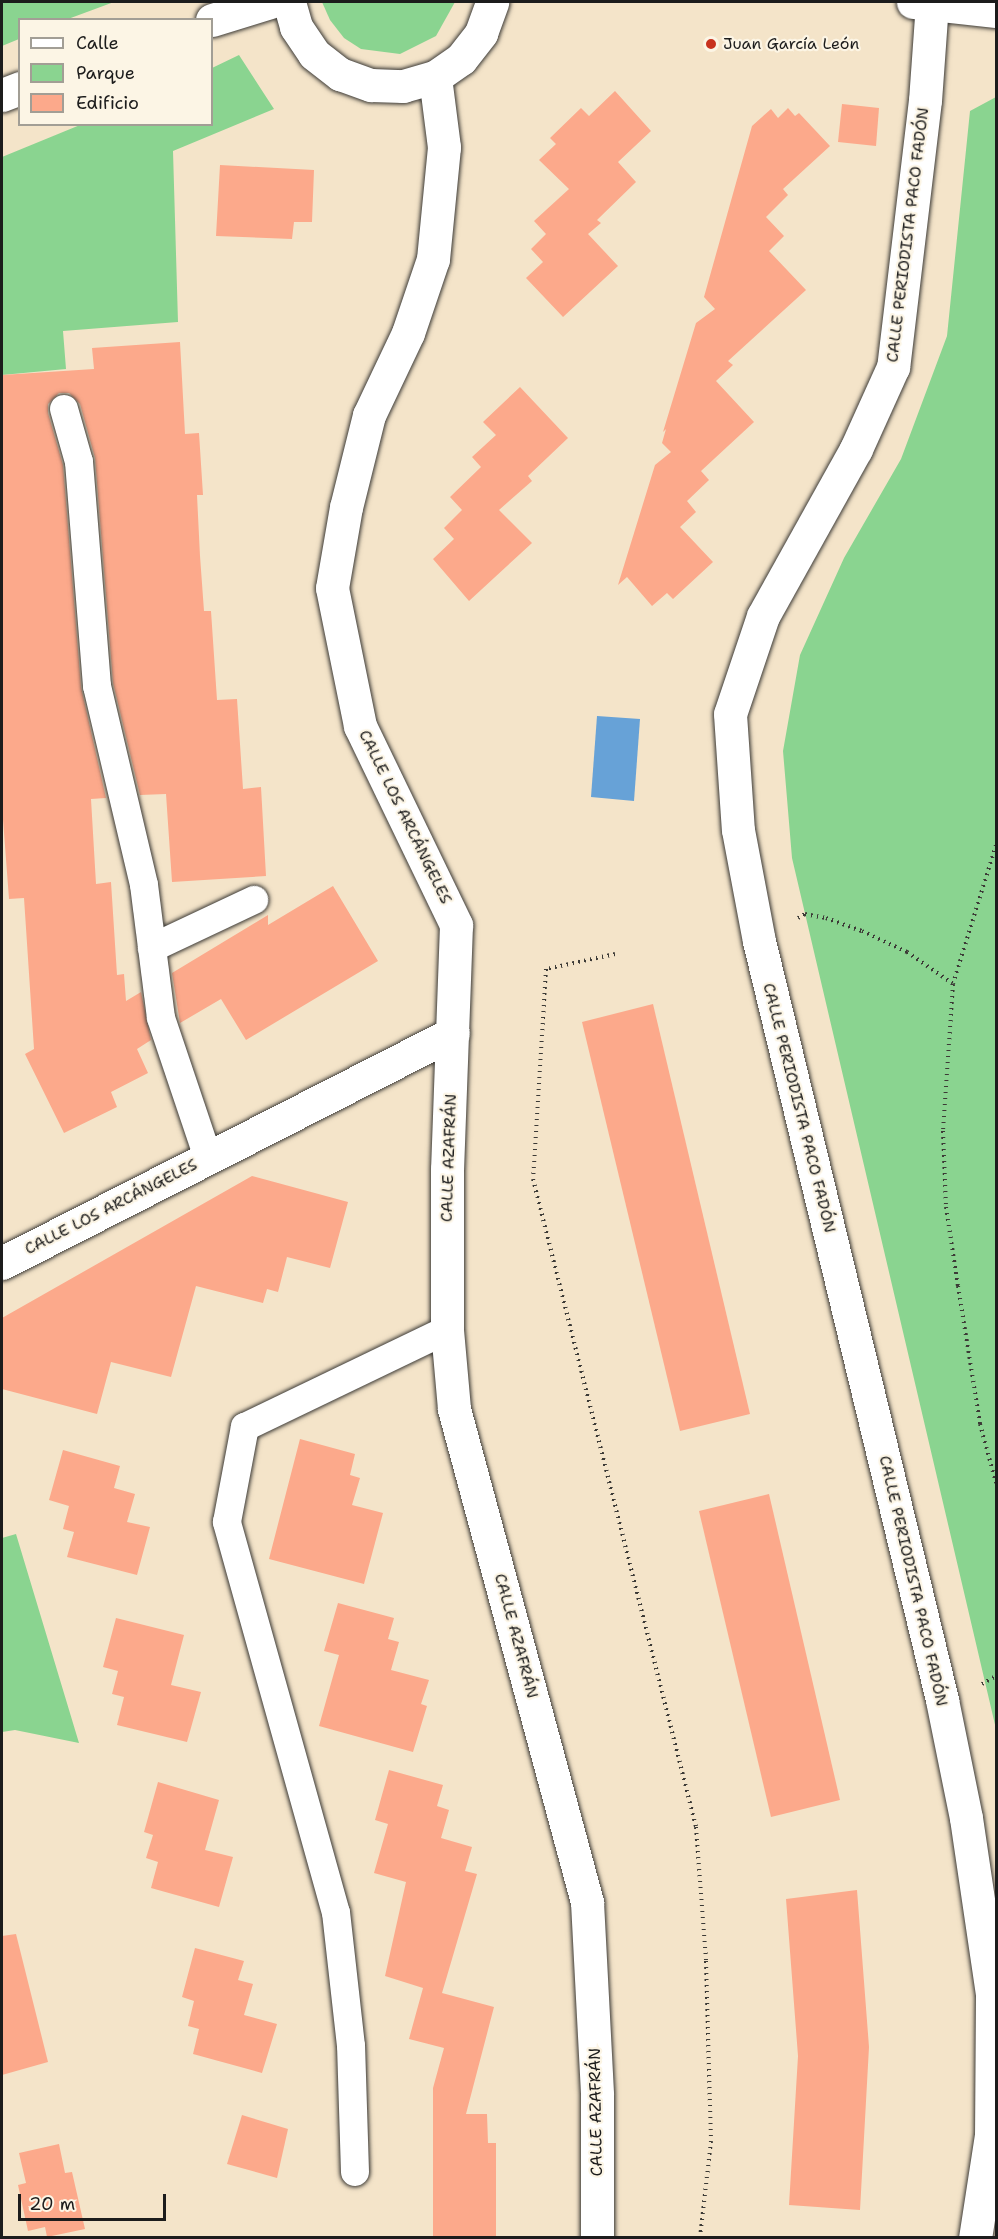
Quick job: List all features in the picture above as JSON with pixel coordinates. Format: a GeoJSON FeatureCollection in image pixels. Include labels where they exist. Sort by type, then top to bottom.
{"type":"FeatureCollection","features":[{"type":"Feature","properties":{"kind":"street"},"geometry":{"type":"LineString","coordinates":[[213,20],[270,2]]}},
{"type":"Feature","properties":{"kind":"street"},"geometry":{"type":"LineString","coordinates":[[289,2],[296,27],[314,54],[340,74],[371,85],[403,86],[435,77],[461,59],[481,33],[492,2]]}},
{"type":"Feature","properties":{"kind":"street"},"geometry":{"type":"LineString","coordinates":[[923,2],[996,11]]}},
{"type":"Feature","properties":{"kind":"street","name":"CALLE PERIODISTA PACO FADÓN"},"geometry":{"type":"LineString","coordinates":[[923,2],[925,100],[893,367],[856,449],[763,616],[730,714],[738,830],[759,941],[939,1688],[966,1818],[992,1995],[991,2135],[975,2238]]}},
{"type":"Feature","properties":{"kind":"street","name":"CALLE LOS ARCÁNGELES"},"geometry":{"type":"LineString","coordinates":[[2,1263],[453,1033],[456,925],[360,726],[332,588],[346,507],[369,415],[408,333],[433,259],[444,147],[435,77]]}},
{"type":"Feature","properties":{"kind":"street"},"geometry":{"type":"LineString","coordinates":[[2,95],[18,89]]}},
{"type":"Feature","properties":{"kind":"street","name":"CALLE AZAFRÁN"},"geometry":{"type":"LineString","coordinates":[[453,1033],[447,1330],[454,1409],[587,1902],[597,2095],[597,2238]]}},
{"type":"Feature","properties":{"kind":"lane"},"geometry":{"type":"LineString","coordinates":[[64,409],[79,462],[97,686],[142,874],[161,1018],[208,1158]]}},
{"type":"Feature","properties":{"kind":"lane"},"geometry":{"type":"LineString","coordinates":[[152,948],[254,900]]}},
{"type":"Feature","properties":{"kind":"lane"},"geometry":{"type":"LineString","coordinates":[[355,2172],[351,2046],[336,1913],[227,1522],[245,1427],[447,1330]]}},
{"type":"Feature","properties":{"kind":"path"},"geometry":{"type":"LineString","coordinates":[[996,845],[952,984],[945,1076],[946,1207],[980,1424],[996,1483]]}},
{"type":"Feature","properties":{"kind":"path"},"geometry":{"type":"LineString","coordinates":[[759,941],[805,914],[826,918],[907,952],[952,984]]}},
{"type":"Feature","properties":{"kind":"path"},"geometry":{"type":"LineString","coordinates":[[615,954],[546,969],[534,1179],[696,1827],[706,1961],[711,2141],[700,2238]]}},
{"type":"Feature","properties":{"kind":"green space"},"geometry":{"type":"Polygon","coordinates":[[[2,2],[114,2],[71,18],[18,18],[18,39],[2,46],[2,2]]]}},
{"type":"Feature","properties":{"kind":"green space"},"geometry":{"type":"Polygon","coordinates":[[[322,2],[455,2],[436,36],[400,54],[361,49],[344,38],[330,20],[322,2]]]}},
{"type":"Feature","properties":{"kind":"green space"},"geometry":{"type":"Polygon","coordinates":[[[239,55],[274,109],[173,151],[178,322],[63,331],[66,369],[2,375],[2,157],[78,126],[213,126],[213,68],[239,55]]]}},
{"type":"Feature","properties":{"kind":"green space"},"geometry":{"type":"Polygon","coordinates":[[[996,97],[996,1729],[792,858],[783,751],[800,655],[844,558],[901,459],[947,336],[970,111],[996,97]]]}},
{"type":"Feature","properties":{"kind":"green space"},"geometry":{"type":"Polygon","coordinates":[[[16,1534],[79,1743],[15,1730],[2,1732],[2,1538],[16,1534]]]}},
{"type":"Feature","properties":{"kind":"water"},"geometry":{"type":"Polygon","coordinates":[[[597,716],[640,719],[634,801],[591,797],[597,716]]]}},
{"type":"Feature","properties":{"kind":"building"},"geometry":{"type":"Polygon","coordinates":[[[615,91],[651,131],[618,162],[636,182],[597,220],[601,223],[588,234],[618,266],[563,317],[526,278],[543,262],[531,249],[546,234],[534,221],[569,189],[539,160],[556,144],[550,138],[581,108],[589,116],[615,91]]]}},
{"type":"Feature","properties":{"kind":"building"},"geometry":{"type":"Polygon","coordinates":[[[842,104],[879,108],[876,146],[838,142],[842,104]]]}},
{"type":"Feature","properties":{"kind":"building"},"geometry":{"type":"Polygon","coordinates":[[[788,108],[795,116],[799,113],[830,146],[783,189],[788,195],[766,217],[784,236],[769,251],[806,290],[728,361],[733,365],[716,381],[754,422],[701,471],[709,480],[687,501],[696,512],[680,527],[713,562],[673,599],[667,593],[652,606],[627,577],[618,585],[655,465],[671,452],[662,443],[666,429],[663,432],[696,323],[715,309],[704,297],[752,126],[771,109],[778,118],[788,108]]]}},
{"type":"Feature","properties":{"kind":"building"},"geometry":{"type":"Polygon","coordinates":[[[220,165],[314,170],[312,222],[294,222],[292,239],[216,236],[220,165]]]}},
{"type":"Feature","properties":{"kind":"building"},"geometry":{"type":"Polygon","coordinates":[[[180,342],[185,434],[199,433],[203,495],[197,495],[200,556],[204,611],[211,611],[217,700],[237,699],[243,789],[261,787],[266,876],[172,882],[166,794],[140,795],[113,683],[95,458],[80,404],[69,393],[59,393],[48,404],[48,413],[63,465],[81,687],[106,798],[91,799],[96,884],[111,882],[117,975],[124,974],[126,1001],[141,992],[151,1040],[137,1049],[148,1073],[111,1092],[117,1107],[64,1133],[25,1054],[34,1049],[24,898],[9,899],[2,806],[2,375],[94,369],[92,348],[180,342]]]}},
{"type":"Feature","properties":{"kind":"building"},"geometry":{"type":"Polygon","coordinates":[[[520,387],[568,438],[528,476],[532,481],[499,510],[532,543],[469,601],[433,559],[454,539],[444,528],[462,510],[450,497],[481,467],[472,457],[496,435],[483,422],[520,387]]]}},
{"type":"Feature","properties":{"kind":"building"},"geometry":{"type":"Polygon","coordinates":[[[333,886],[378,961],[246,1040],[221,999],[180,1023],[172,973],[268,915],[268,925],[333,886]]]}},
{"type":"Feature","properties":{"kind":"building"},"geometry":{"type":"Polygon","coordinates":[[[653,1004],[750,1414],[680,1431],[582,1022],[653,1004]]]}},
{"type":"Feature","properties":{"kind":"building"},"geometry":{"type":"Polygon","coordinates":[[[252,1176],[348,1202],[330,1268],[287,1257],[278,1292],[267,1289],[263,1303],[196,1286],[171,1377],[111,1362],[97,1414],[2,1389],[2,1318],[252,1176]]]}},
{"type":"Feature","properties":{"kind":"building"},"geometry":{"type":"Polygon","coordinates":[[[300,1439],[355,1454],[350,1475],[360,1478],[352,1505],[383,1513],[364,1584],[269,1559],[300,1439]]]}},
{"type":"Feature","properties":{"kind":"building"},"geometry":{"type":"Polygon","coordinates":[[[63,1450],[120,1466],[114,1488],[135,1494],[127,1522],[150,1527],[137,1575],[67,1557],[74,1532],[63,1529],[69,1506],[49,1500],[63,1450]]]}},
{"type":"Feature","properties":{"kind":"building"},"geometry":{"type":"Polygon","coordinates":[[[769,1494],[840,1800],[771,1817],[699,1511],[769,1494]]]}},
{"type":"Feature","properties":{"kind":"building"},"geometry":{"type":"Polygon","coordinates":[[[338,1603],[394,1618],[388,1639],[399,1642],[391,1670],[429,1680],[421,1704],[427,1706],[413,1752],[319,1726],[339,1655],[324,1651],[338,1603]]]}},
{"type":"Feature","properties":{"kind":"building"},"geometry":{"type":"Polygon","coordinates":[[[116,1618],[184,1635],[171,1685],[201,1692],[187,1742],[117,1725],[124,1697],[112,1694],[118,1671],[103,1667],[116,1618]]]}},
{"type":"Feature","properties":{"kind":"building"},"geometry":{"type":"Polygon","coordinates":[[[389,1770],[443,1785],[437,1806],[449,1810],[441,1838],[472,1847],[465,1871],[477,1874],[442,1993],[494,2007],[466,2114],[487,2114],[488,2143],[496,2143],[496,2238],[433,2238],[433,2088],[444,2048],[409,2039],[423,1988],[385,1976],[406,1882],[374,1873],[388,1824],[375,1820],[389,1770]]]}},
{"type":"Feature","properties":{"kind":"building"},"geometry":{"type":"Polygon","coordinates":[[[158,1782],[219,1800],[205,1850],[233,1857],[219,1907],[151,1888],[158,1862],[146,1858],[153,1835],[144,1832],[158,1782]]]}},
{"type":"Feature","properties":{"kind":"building"},"geometry":{"type":"Polygon","coordinates":[[[857,1890],[869,2047],[860,2210],[789,2205],[798,2056],[786,1899],[857,1890]]]}},
{"type":"Feature","properties":{"kind":"building"},"geometry":{"type":"Polygon","coordinates":[[[16,1934],[48,2062],[2,2075],[2,1936],[16,1934]]]}},
{"type":"Feature","properties":{"kind":"building"},"geometry":{"type":"Polygon","coordinates":[[[195,1948],[244,1961],[238,1980],[253,1984],[244,2015],[277,2024],[262,2073],[193,2054],[199,2029],[188,2026],[194,2001],[182,1997],[195,1948]]]}},
{"type":"Feature","properties":{"kind":"building"},"geometry":{"type":"Polygon","coordinates":[[[242,2115],[288,2129],[277,2178],[227,2164],[242,2115]]]}},
{"type":"Feature","properties":{"kind":"building"},"geometry":{"type":"Polygon","coordinates":[[[59,2144],[65,2173],[72,2172],[85,2229],[47,2237],[45,2227],[28,2231],[18,2185],[26,2183],[19,2153],[59,2144]]]}},
{"type":"Feature","properties":{"kind":"place","name":"Juan García León"},"geometry":{"type":"Point","coordinates":[711,44]}}]}
